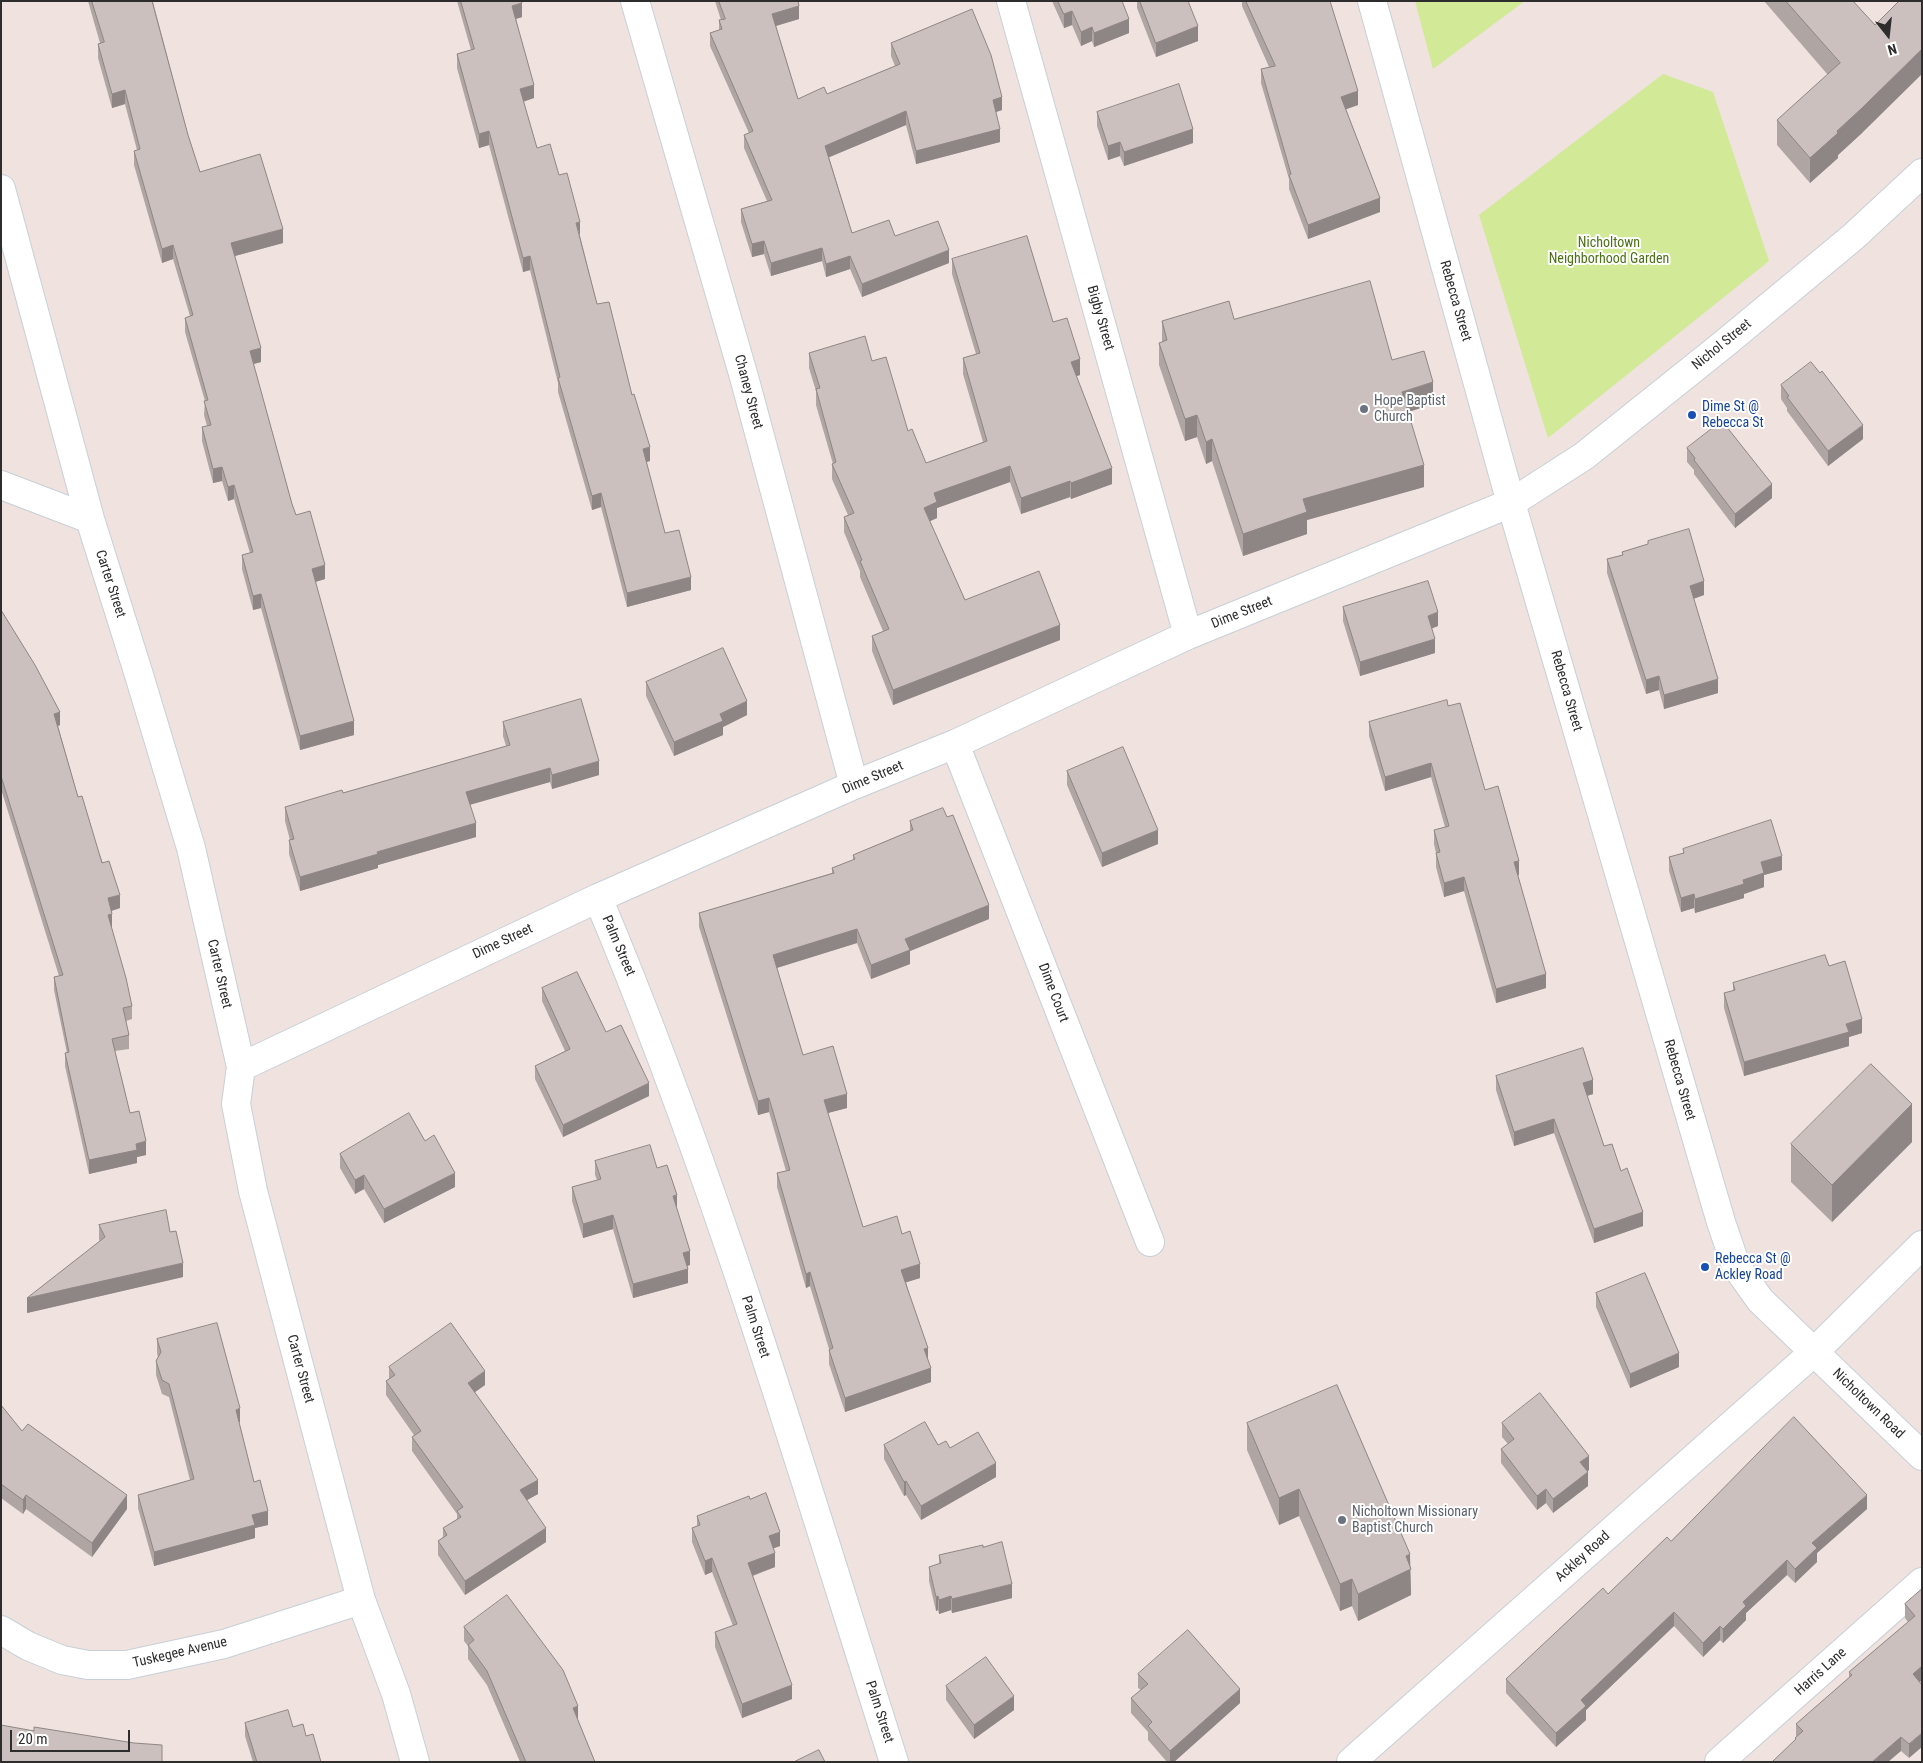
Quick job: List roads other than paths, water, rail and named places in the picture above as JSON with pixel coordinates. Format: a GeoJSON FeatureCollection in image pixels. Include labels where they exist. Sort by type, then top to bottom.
{"type":"FeatureCollection","features":[{"type":"Feature","properties":{"kind":"street","name":"Chaney Street"},"geometry":{"type":"LineString","coordinates":[[635,1],[744,377],[854,785]]}},
{"type":"Feature","properties":{"kind":"street","name":"Bigby Street"},"geometry":{"type":"LineString","coordinates":[[1012,1],[1188,635]]}},
{"type":"Feature","properties":{"kind":"street","name":"Rebecca Street"},"geometry":{"type":"LineString","coordinates":[[1372,1],[1511,502],[1720,1222],[1736,1266],[1760,1300],[1814,1352]]}},
{"type":"Feature","properties":{"kind":"street","name":"Nichol Street"},"geometry":{"type":"LineString","coordinates":[[1511,502],[1584,456],[1853,237],[1922,173]]}},
{"type":"Feature","properties":{"kind":"street","name":"Carter Street"},"geometry":{"type":"LineString","coordinates":[[1,189],[90,519],[191,848],[241,1066],[236,1104],[253,1191],[361,1600],[396,1694],[415,1762]]}},
{"type":"Feature","properties":{"kind":"street"},"geometry":{"type":"LineString","coordinates":[[1,485],[90,519]]}},
{"type":"Feature","properties":{"kind":"street","name":"Dime Street"},"geometry":{"type":"LineString","coordinates":[[241,1066],[598,898],[854,785],[955,744],[1188,635],[1511,502]]}},
{"type":"Feature","properties":{"kind":"street","name":"Dime Court"},"geometry":{"type":"LineString","coordinates":[[955,744],[1150,1242]]}},
{"type":"Feature","properties":{"kind":"street","name":"Palm Street"},"geometry":{"type":"LineString","coordinates":[[598,898],[639,997],[685,1119],[786,1420],[894,1762]]}},
{"type":"Feature","properties":{"kind":"street","name":"Ackley Road"},"geometry":{"type":"LineString","coordinates":[[1351,1762],[1814,1352],[1922,1245]]}},
{"type":"Feature","properties":{"kind":"street","name":"Nicholtown Road"},"geometry":{"type":"LineString","coordinates":[[1814,1352],[1922,1456]]}},
{"type":"Feature","properties":{"kind":"street","name":"Harris Lane"},"geometry":{"type":"LineString","coordinates":[[1719,1762],[1922,1582]]}},
{"type":"Feature","properties":{"kind":"street","name":"Tuskegee Avenue"},"geometry":{"type":"LineString","coordinates":[[1,1630],[28,1646],[62,1660],[88,1665],[127,1665],[224,1644],[361,1600]]}},
{"type":"Feature","properties":{"kind":"place","name":"Hope Baptist Church"},"geometry":{"type":"Point","coordinates":[1364,409]}},
{"type":"Feature","properties":{"kind":"place","name":"Dime St @ Rebecca St"},"geometry":{"type":"Point","coordinates":[1692,415]}},
{"type":"Feature","properties":{"kind":"place","name":"Rebecca St @ Ackley Road"},"geometry":{"type":"Point","coordinates":[1705,1267]}},
{"type":"Feature","properties":{"kind":"place","name":"Nicholtown Missionary Baptist Church"},"geometry":{"type":"Point","coordinates":[1342,1520]}},
{"type":"Feature","properties":{"kind":"park label","name":"Nicholtown Neighborhood Garden"},"geometry":{"type":"Point","coordinates":[1609,252]}}]}
